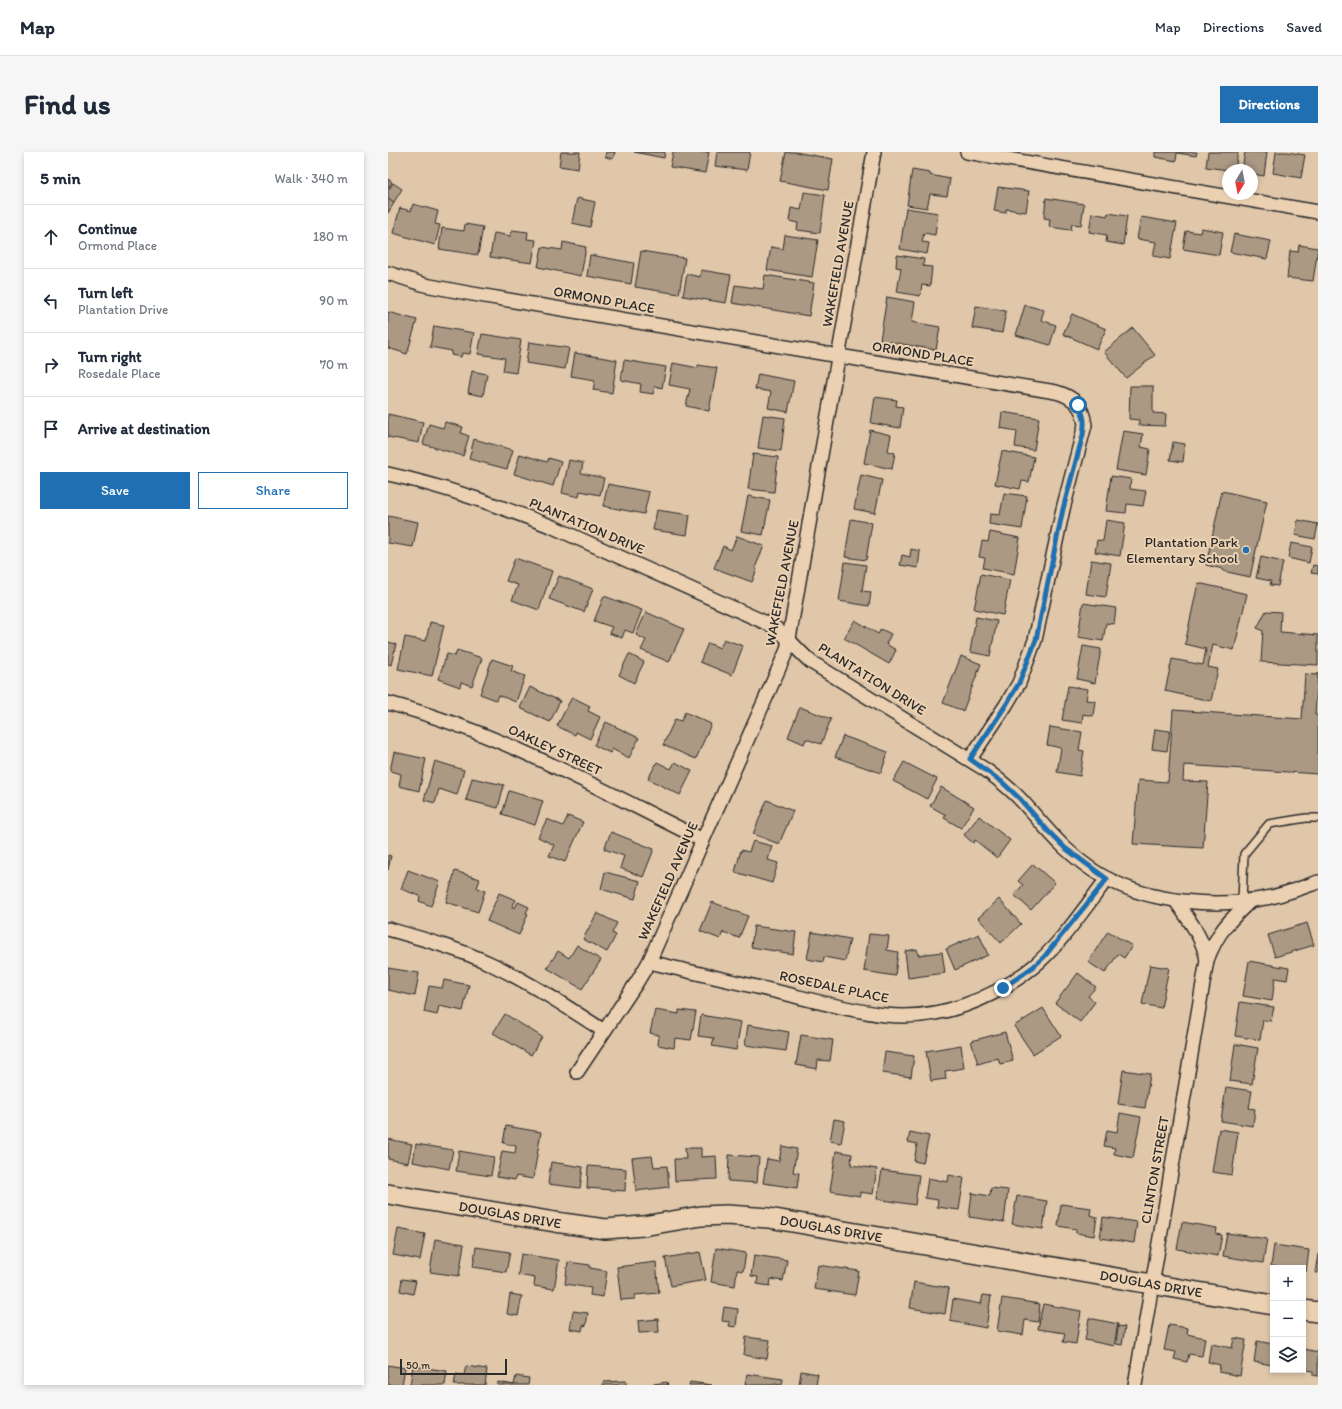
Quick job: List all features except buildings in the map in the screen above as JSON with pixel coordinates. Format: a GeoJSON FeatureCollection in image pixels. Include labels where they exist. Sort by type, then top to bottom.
{"type":"FeatureCollection","features":[{"type":"Feature","properties":{"kind":"street","name":"WAKEFIELD AVENUE"},"geometry":{"type":"LineString","coordinates":[[577,1072],[649,962],[787,650],[790,640],[874,152]]}},
{"type":"Feature","properties":{"kind":"street"},"geometry":{"type":"LineString","coordinates":[[967,152],[1318,212]]}},
{"type":"Feature","properties":{"kind":"street","name":"ORMOND PLACE"},"geometry":{"type":"LineString","coordinates":[[388,273],[425,285],[460,292],[1056,392],[1071,398],[1084,414],[1085,425],[1063,509],[1036,640],[1019,683],[970,759]]}},
{"type":"Feature","properties":{"kind":"street","name":"PLANTATION DRIVE"},"geometry":{"type":"LineString","coordinates":[[388,474],[423,482],[553,527],[773,626],[790,640],[798,651],[811,662],[970,759],[997,778],[1016,795],[1065,848],[1107,879],[1141,892],[1175,900],[1198,902],[1247,901],[1288,892],[1318,882]]}},
{"type":"Feature","properties":{"kind":"street","name":"OAKLEY STREET"},"geometry":{"type":"LineString","coordinates":[[388,703],[460,726],[518,750],[703,840]]}},
{"type":"Feature","properties":{"kind":"street","name":"ROSEDALE PLACE"},"geometry":{"type":"LineString","coordinates":[[649,962],[886,1015],[906,1016],[948,1010],[967,1005],[987,996],[1009,984],[1033,967],[1056,944],[1107,879]]}},
{"type":"Feature","properties":{"kind":"street","name":"CLINTON STREET"},"geometry":{"type":"LineString","coordinates":[[1175,900],[1200,939],[1206,951],[1207,960]]}},
{"type":"Feature","properties":{"kind":"street","name":"CLINTON STREET"},"geometry":{"type":"LineString","coordinates":[[1134,1385],[1207,960],[1219,933],[1247,901]]}},
{"type":"Feature","properties":{"kind":"street"},"geometry":{"type":"LineString","coordinates":[[388,929],[424,939],[491,964],[553,998],[604,1031]]}},
{"type":"Feature","properties":{"kind":"street","name":"DOUGLAS DRIVE"},"geometry":{"type":"LineString","coordinates":[[388,1194],[562,1224],[605,1229],[643,1226],[701,1216],[748,1216],[1270,1304]]}},
{"type":"Feature","properties":{"kind":"street"},"geometry":{"type":"LineString","coordinates":[[1306,1310],[1318,1312]]}},
{"type":"Feature","properties":{"kind":"lane"},"geometry":{"type":"LineString","coordinates":[[1247,901],[1244,854],[1270,824],[1306,818],[1318,818]]}},
{"type":"Feature","properties":{"kind":"place","name":"Plantation Park Elementary School"},"geometry":{"type":"Point","coordinates":[1246,550]}},
{"type":"Feature","properties":{"kind":"route"},"geometry":{"type":"LineString","coordinates":[[1003,988],[1016,980],[1044,957],[1107,879],[1065,848],[1020,799],[1002,782],[970,759],[1019,683],[1036,640],[1063,509],[1085,425],[1084,414],[1078,405]]}}]}
